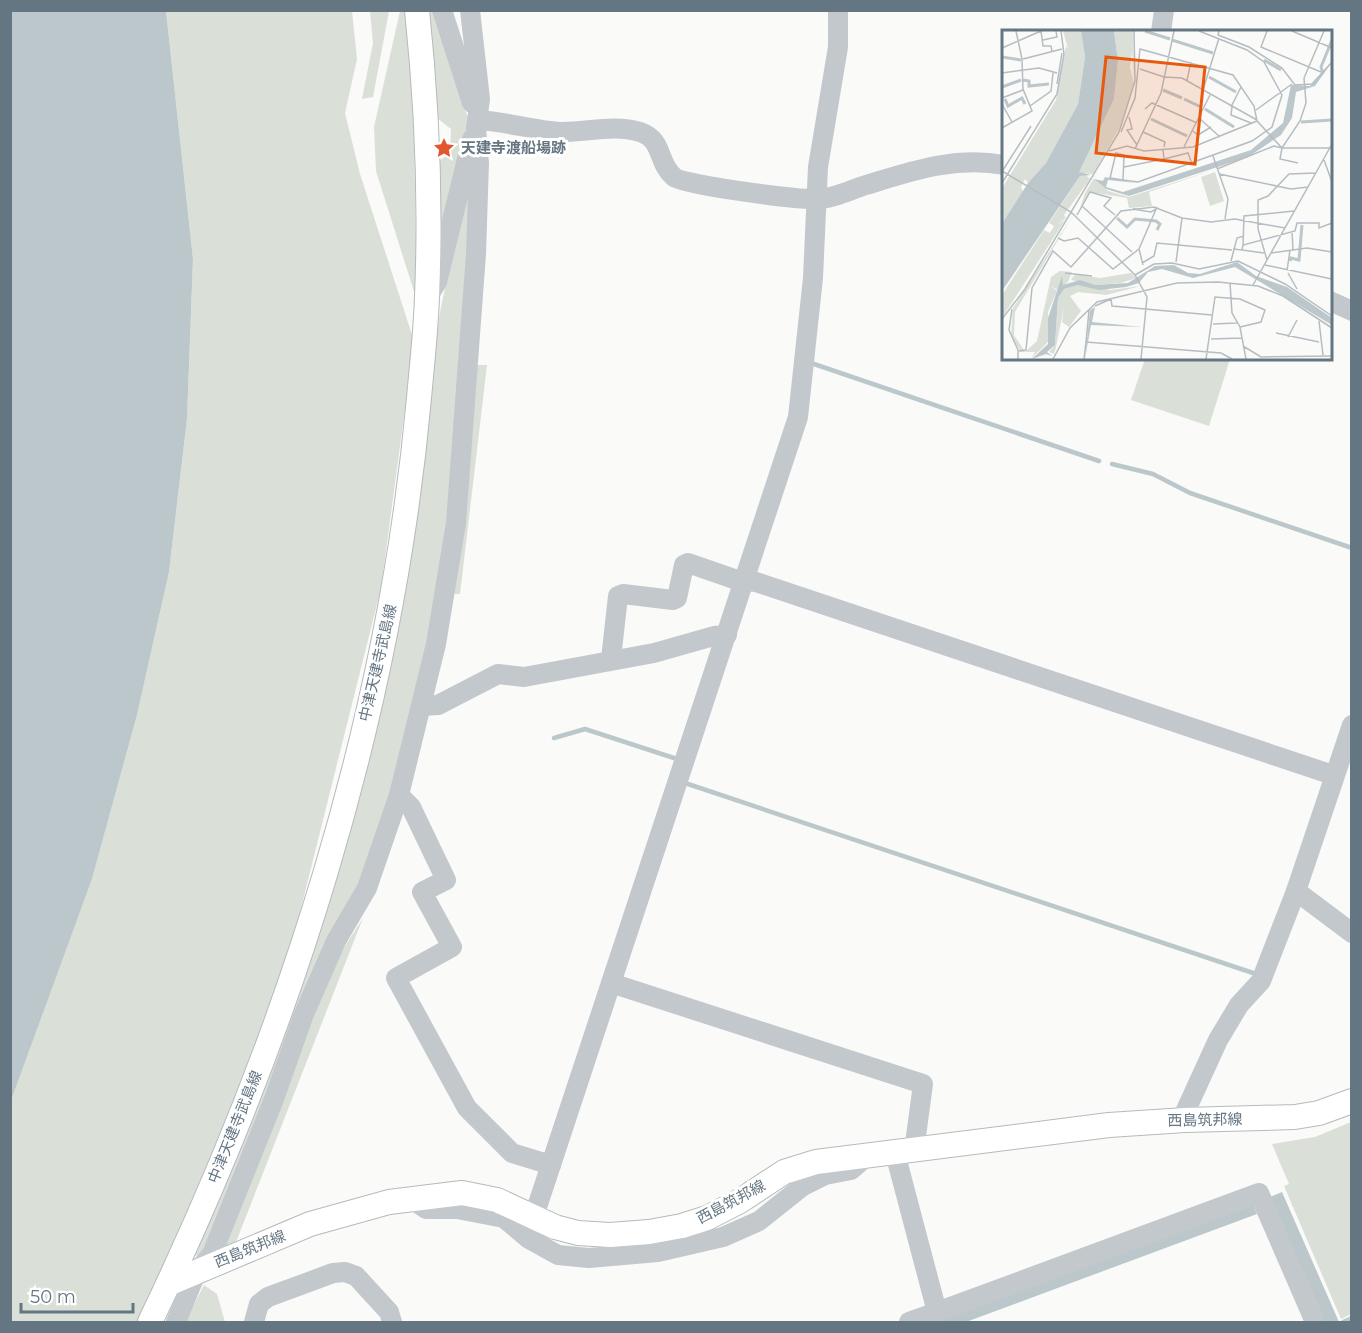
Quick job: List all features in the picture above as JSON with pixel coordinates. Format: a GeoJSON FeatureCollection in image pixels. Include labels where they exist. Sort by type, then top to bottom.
{"type":"FeatureCollection","features":[{"type":"Feature","properties":{"kind":"main road","name":"中津天建寺武島線"},"geometry":{"type":"LineString","coordinates":[[168,1284],[234,1134],[280,1014],[354,769],[393,595],[413,459],[428,296],[426,129],[417,10]]}},
{"type":"Feature","properties":{"kind":"main road","name":"西島筑邦線"},"geometry":{"type":"LineString","coordinates":[[168,1284],[310,1224],[349,1212],[419,1197],[462,1193],[497,1200],[531,1213],[555,1227],[578,1233],[610,1235],[649,1233],[682,1227],[706,1218],[740,1201],[784,1172],[816,1162],[1109,1125],[1295,1117],[1319,1113],[1352,1101]]}},
{"type":"Feature","properties":{"kind":"main road"},"geometry":{"type":"LineString","coordinates":[[150,1323],[168,1284]]}},
{"type":"Feature","properties":{"kind":"street"},"geometry":{"type":"LineString","coordinates":[[428,296],[437,282],[467,151],[477,124],[442,10]]}},
{"type":"Feature","properties":{"kind":"street"},"geometry":{"type":"LineString","coordinates":[[176,1323],[197,1271],[212,1254],[274,1099],[304,1014],[336,941],[367,888],[399,795],[423,706],[444,599],[460,476],[476,254],[479,163],[477,124],[480,99],[470,10]]}},
{"type":"Feature","properties":{"kind":"street"},"geometry":{"type":"LineString","coordinates":[[531,1213],[538,1204],[798,417],[811,301],[818,167],[838,47],[838,10]]}},
{"type":"Feature","properties":{"kind":"street"},"geometry":{"type":"LineString","coordinates":[[1161,30],[1164,10]]}},
{"type":"Feature","properties":{"kind":"street"},"geometry":{"type":"LineString","coordinates":[[477,124],[499,121],[562,132],[618,129],[638,131],[651,136],[661,150],[666,168],[675,179],[695,184],[817,199],[942,164],[966,161],[1002,165]]}},
{"type":"Feature","properties":{"kind":"street"},"geometry":{"type":"LineString","coordinates":[[1332,302],[1352,311]]}},
{"type":"Feature","properties":{"kind":"street"},"geometry":{"type":"LineString","coordinates":[[611,659],[618,596],[623,594],[673,600],[677,598],[684,565],[688,563],[756,582],[1333,775]]}},
{"type":"Feature","properties":{"kind":"street"},"geometry":{"type":"LineString","coordinates":[[423,706],[438,705],[498,674],[524,677],[611,659],[654,653],[714,636],[727,635]]}},
{"type":"Feature","properties":{"kind":"street"},"geometry":{"type":"LineString","coordinates":[[1185,1120],[1186,1110],[1218,1040],[1239,1005],[1261,981],[1296,891],[1333,775],[1352,725]]}},
{"type":"Feature","properties":{"kind":"street"},"geometry":{"type":"LineString","coordinates":[[399,795],[411,807],[446,880],[422,892],[452,947],[396,978],[466,1108],[512,1153],[551,1165]]}},
{"type":"Feature","properties":{"kind":"street"},"geometry":{"type":"LineString","coordinates":[[1296,891],[1352,933]]}},
{"type":"Feature","properties":{"kind":"street"},"geometry":{"type":"LineString","coordinates":[[611,983],[923,1084],[905,1152],[937,1312]]}},
{"type":"Feature","properties":{"kind":"street"},"geometry":{"type":"LineString","coordinates":[[419,1197],[420,1206],[426,1209],[457,1209],[504,1218],[529,1239],[558,1255],[589,1258],[647,1253],[723,1237],[759,1221],[803,1186],[825,1175],[851,1170],[866,1157]]}},
{"type":"Feature","properties":{"kind":"street"},"geometry":{"type":"LineString","coordinates":[[909,1323],[1259,1193],[1315,1323]]}},
{"type":"Feature","properties":{"kind":"street"},"geometry":{"type":"LineString","coordinates":[[254,1323],[259,1304],[268,1297],[333,1274],[345,1272],[356,1276],[389,1312],[392,1323]]}},
{"type":"Feature","properties":{"kind":"shaded area"},"geometry":{"type":"Polygon","coordinates":[[[11,10],[166,11],[193,259],[187,419],[169,572],[137,715],[92,879],[11,1100],[11,10]]]}},
{"type":"Feature","properties":{"kind":"shaded area"},"geometry":{"type":"Polygon","coordinates":[[[166,11],[352,11],[357,59],[345,113],[360,174],[414,341],[381,588],[294,936],[224,1134],[138,1322],[11,1322],[10,1100],[92,879],[137,715],[169,572],[187,419],[193,259],[166,11]]]}},
{"type":"Feature","properties":{"kind":"shaded area"},"geometry":{"type":"Polygon","coordinates":[[[370,11],[389,11],[373,97],[362,99],[373,43],[370,11]]]}},
{"type":"Feature","properties":{"kind":"shaded area"},"geometry":{"type":"Polygon","coordinates":[[[400,11],[407,11],[414,131],[417,301],[376,171],[374,127],[400,11]]]}},
{"type":"Feature","properties":{"kind":"shaded area"},"geometry":{"type":"Polygon","coordinates":[[[430,11],[432,11],[469,121],[436,260],[439,161],[450,153],[451,129],[437,118],[430,11]]]}},
{"type":"Feature","properties":{"kind":"shaded area"},"geometry":{"type":"Polygon","coordinates":[[[472,163],[463,358],[439,596],[394,795],[363,887],[206,1253],[190,1257],[404,595],[440,312],[472,163]]]}},
{"type":"Feature","properties":{"kind":"shaded area"},"geometry":{"type":"Polygon","coordinates":[[[1145,360],[1230,360],[1209,426],[1131,400],[1145,360]]]}},
{"type":"Feature","properties":{"kind":"shaded area"},"geometry":{"type":"Polygon","coordinates":[[[477,365],[487,365],[460,594],[451,594],[477,365]]]}},
{"type":"Feature","properties":{"kind":"shaded area"},"geometry":{"type":"Polygon","coordinates":[[[363,918],[236,1242],[219,1250],[329,971],[363,918]]]}},
{"type":"Feature","properties":{"kind":"shaded area"},"geometry":{"type":"Polygon","coordinates":[[[1351,1122],[1351,1314],[1341,1319],[1284,1186],[1289,1184],[1272,1144],[1315,1137],[1351,1122]]]}},
{"type":"Feature","properties":{"kind":"shaded area"},"geometry":{"type":"Polygon","coordinates":[[[1282,1192],[1339,1322],[1324,1322],[1270,1197],[1282,1192]]]}},
{"type":"Feature","properties":{"kind":"shaded area"},"geometry":{"type":"Polygon","coordinates":[[[1253,1204],[1257,1214],[966,1322],[934,1322],[1253,1204]]]}},
{"type":"Feature","properties":{"kind":"shaded area"},"geometry":{"type":"Polygon","coordinates":[[[204,1285],[217,1294],[225,1322],[185,1322],[204,1285]]]}},
{"type":"Feature","properties":{"kind":"waterway"},"geometry":{"type":"LineString","coordinates":[[814,364],[1099,461]]}},
{"type":"Feature","properties":{"kind":"waterway"},"geometry":{"type":"LineString","coordinates":[[1112,464],[1153,474],[1190,493],[1352,548]]}},
{"type":"Feature","properties":{"kind":"waterway"},"geometry":{"type":"LineString","coordinates":[[554,738],[585,729],[677,759]]}},
{"type":"Feature","properties":{"kind":"waterway"},"geometry":{"type":"LineString","coordinates":[[688,784],[1253,973]]}},
{"type":"Feature","properties":{"kind":"waterway"},"geometry":{"type":"LineString","coordinates":[[1343,1322],[1352,1318]]}},
{"type":"Feature","properties":{"kind":"place","name":"天建寺渡船場跡"},"geometry":{"type":"Point","coordinates":[444,148]}}]}
